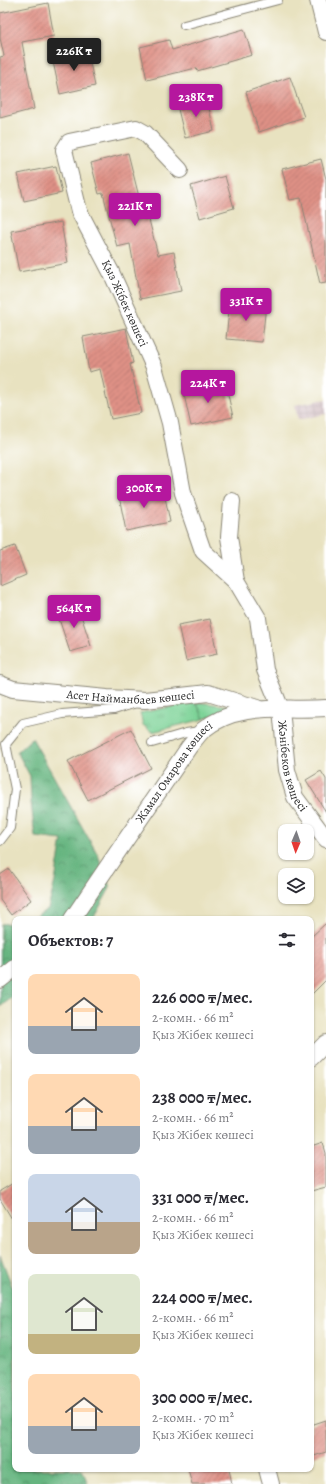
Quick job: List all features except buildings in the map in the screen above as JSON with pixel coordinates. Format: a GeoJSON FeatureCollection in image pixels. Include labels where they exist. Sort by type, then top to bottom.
{"type":"FeatureCollection","features":[{"type":"Feature","properties":{"kind":"street"},"geometry":{"type":"LineString","coordinates":[[318,0],[326,32]]}},
{"type":"Feature","properties":{"kind":"street","name":"Қыз Жібек көшесі"},"geometry":{"type":"LineString","coordinates":[[180,170],[145,133],[136,128],[69,142],[64,150],[79,211],[111,272],[154,367],[170,423],[183,493],[203,551],[236,581],[258,618],[265,670],[281,709]]}},
{"type":"Feature","properties":{"kind":"street","name":"Қыз Жібек көшесі"},"geometry":{"type":"LineString","coordinates":[[232,501],[229,536],[236,581]]}},
{"type":"Feature","properties":{"kind":"street","name":"Асет Найманбаев көшесі"},"geometry":{"type":"LineString","coordinates":[[0,684],[13,689],[145,700],[208,693],[258,709]]}},
{"type":"Feature","properties":{"kind":"street","name":"Жамал Омарова көшесі"},"geometry":{"type":"LineString","coordinates":[[74,916],[202,731],[217,720],[236,713],[258,709],[326,708]]}},
{"type":"Feature","properties":{"kind":"street","name":"Жәнібеков көшесі"},"geometry":{"type":"LineString","coordinates":[[281,709],[286,770],[295,798],[326,839]]}},
{"type":"Feature","properties":{"kind":"street"},"geometry":{"type":"LineString","coordinates":[[0,980],[12,970]]}},
{"type":"Feature","properties":{"kind":"street"},"geometry":{"type":"LineString","coordinates":[[314,1055],[326,1043]]}},
{"type":"Feature","properties":{"kind":"street"},"geometry":{"type":"LineString","coordinates":[[268,1472],[271,1484]]}},
{"type":"Feature","properties":{"kind":"lane"},"geometry":{"type":"LineString","coordinates":[[184,25],[278,0]]}},
{"type":"Feature","properties":{"kind":"lane"},"geometry":{"type":"LineString","coordinates":[[0,841],[10,828],[15,788],[6,744],[23,723],[62,714],[114,710],[145,700]]}},
{"type":"Feature","properties":{"kind":"lane"},"geometry":{"type":"LineString","coordinates":[[152,743],[186,733],[202,731]]}},
{"type":"Feature","properties":{"kind":"shaded area"},"geometry":{"type":"Polygon","coordinates":[[[326,399],[326,414],[298,420],[295,405],[326,399]]]}},
{"type":"Feature","properties":{"kind":"green space"},"geometry":{"type":"Polygon","coordinates":[[[196,702],[244,708],[221,712],[204,719],[196,702]]]}},
{"type":"Feature","properties":{"kind":"green space"},"geometry":{"type":"Polygon","coordinates":[[[196,702],[204,719],[152,732],[143,725],[140,713],[196,702]]]}},
{"type":"Feature","properties":{"kind":"green space"},"geometry":{"type":"Polygon","coordinates":[[[32,738],[98,855],[110,888],[95,916],[37,916],[48,909],[55,881],[62,840],[35,837],[30,776],[17,752],[32,738]]]}},
{"type":"Feature","properties":{"kind":"green space"},"geometry":{"type":"Polygon","coordinates":[[[12,923],[12,997],[0,1007],[1,924],[12,923]]]}},
{"type":"Feature","properties":{"kind":"green space"},"geometry":{"type":"Polygon","coordinates":[[[0,1255],[12,1286],[12,1472],[83,1472],[88,1484],[0,1484],[0,1255]]]}}]}
